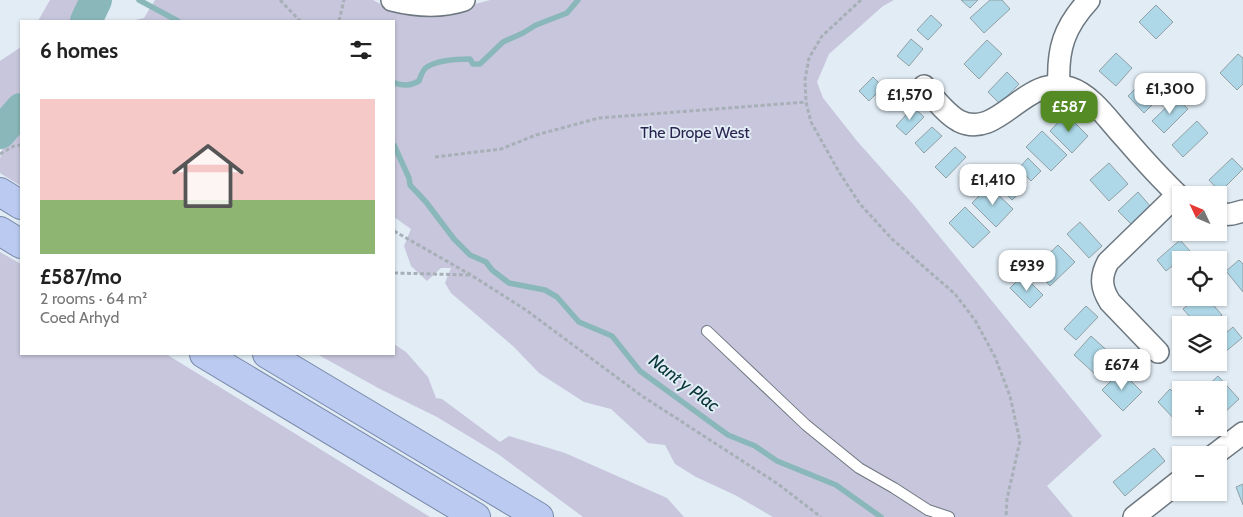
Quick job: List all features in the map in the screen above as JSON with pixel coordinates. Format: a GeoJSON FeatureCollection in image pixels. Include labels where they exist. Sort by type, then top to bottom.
{"type":"FeatureCollection","features":[{"type":"Feature","properties":{"kind":"highway"},"geometry":{"type":"LineString","coordinates":[[0,192],[20,204]]}},
{"type":"Feature","properties":{"kind":"highway"},"geometry":{"type":"LineString","coordinates":[[0,231],[20,243]]}},
{"type":"Feature","properties":{"kind":"highway"},"geometry":{"type":"LineString","coordinates":[[206,355],[476,517]]}},
{"type":"Feature","properties":{"kind":"highway"},"geometry":{"type":"LineString","coordinates":[[270,355],[539,517]]}},
{"type":"Feature","properties":{"kind":"street"},"geometry":{"type":"LineString","coordinates":[[392,0],[410,5],[432,6],[464,0]]}},
{"type":"Feature","properties":{"kind":"street"},"geometry":{"type":"LineString","coordinates":[[1059,86],[1058,65],[1066,34],[1075,15],[1089,0]]}},
{"type":"Feature","properties":{"kind":"street"},"geometry":{"type":"LineString","coordinates":[[924,86],[946,111],[959,121],[969,124],[983,124],[997,118],[1034,91],[1047,86],[1072,88],[1094,104],[1172,188]]}},
{"type":"Feature","properties":{"kind":"street"},"geometry":{"type":"LineString","coordinates":[[1158,352],[1110,302],[1102,283],[1103,272],[1108,262],[1172,203]]}},
{"type":"Feature","properties":{"kind":"street"},"geometry":{"type":"LineString","coordinates":[[1228,214],[1243,211]]}},
{"type":"Feature","properties":{"kind":"street"},"geometry":{"type":"LineString","coordinates":[[1226,446],[1243,433]]}},
{"type":"Feature","properties":{"kind":"street"},"geometry":{"type":"LineString","coordinates":[[1134,517],[1172,487]]}},
{"type":"Feature","properties":{"kind":"lane"},"geometry":{"type":"LineString","coordinates":[[708,331],[806,425],[859,468],[928,510],[949,517]]}},
{"type":"Feature","properties":{"kind":"path"},"geometry":{"type":"LineString","coordinates":[[280,0],[299,20]]}},
{"type":"Feature","properties":{"kind":"path"},"geometry":{"type":"LineString","coordinates":[[339,20],[344,0]]}},
{"type":"Feature","properties":{"kind":"path"},"geometry":{"type":"LineString","coordinates":[[861,0],[822,36],[809,58],[805,80],[806,102],[811,122],[839,172],[860,204],[892,239],[956,294],[975,320],[995,357],[1010,396],[1020,441],[1007,499],[1006,517]]}},
{"type":"Feature","properties":{"kind":"path"},"geometry":{"type":"LineString","coordinates":[[435,157],[501,149],[536,134],[599,118],[806,102]]}},
{"type":"Feature","properties":{"kind":"path"},"geometry":{"type":"LineString","coordinates":[[0,154],[14,146],[20,145]]}},
{"type":"Feature","properties":{"kind":"path"},"geometry":{"type":"LineString","coordinates":[[395,232],[471,275],[526,310],[642,396],[778,484],[821,517]]}},
{"type":"Feature","properties":{"kind":"path"},"geometry":{"type":"LineString","coordinates":[[395,273],[471,275]]}},
{"type":"Feature","properties":{"kind":"green space"},"geometry":{"type":"Polygon","coordinates":[[[50,0],[88,0],[75,20],[39,20],[50,0]]]}},
{"type":"Feature","properties":{"kind":"green space","name":"The Drope West"},"geometry":{"type":"Polygon","coordinates":[[[155,0],[373,0],[384,6],[454,10],[490,0],[894,0],[883,6],[829,54],[817,82],[823,98],[857,141],[913,204],[1102,436],[1047,486],[1073,517],[773,517],[735,495],[696,477],[675,464],[665,445],[648,443],[611,409],[584,402],[539,373],[514,347],[451,293],[445,283],[451,268],[441,268],[427,281],[411,266],[404,246],[411,229],[395,218],[395,20],[135,20],[144,18],[155,0]]]}},
{"type":"Feature","properties":{"kind":"green space"},"geometry":{"type":"Polygon","coordinates":[[[20,48],[20,96],[0,119],[0,61],[20,48]]]}},
{"type":"Feature","properties":{"kind":"green space"},"geometry":{"type":"Polygon","coordinates":[[[20,116],[20,185],[0,173],[0,159],[6,134],[20,116]]]}},
{"type":"Feature","properties":{"kind":"green space"},"geometry":{"type":"Polygon","coordinates":[[[0,252],[20,263],[20,355],[168,355],[430,517],[0,517],[0,252]]]}},
{"type":"Feature","properties":{"kind":"green space"},"geometry":{"type":"Polygon","coordinates":[[[395,345],[406,352],[428,377],[436,398],[442,399],[500,442],[509,436],[565,453],[667,498],[684,517],[583,517],[498,454],[437,417],[380,389],[319,355],[395,355],[395,345]]]}},
{"type":"Feature","properties":{"kind":"building"},"geometry":{"type":"Polygon","coordinates":[[[961,0],[978,0],[970,8],[961,0]]]}},
{"type":"Feature","properties":{"kind":"building"},"geometry":{"type":"Polygon","coordinates":[[[990,0],[1002,0],[1010,9],[984,33],[970,18],[990,0]]]}},
{"type":"Feature","properties":{"kind":"building"},"geometry":{"type":"Polygon","coordinates":[[[1156,5],[1173,22],[1156,39],[1139,22],[1156,5]]]}},
{"type":"Feature","properties":{"kind":"building"},"geometry":{"type":"Polygon","coordinates":[[[931,15],[942,25],[928,40],[917,30],[931,15]]]}},
{"type":"Feature","properties":{"kind":"building"},"geometry":{"type":"Polygon","coordinates":[[[911,39],[923,49],[909,66],[897,56],[911,39]]]}},
{"type":"Feature","properties":{"kind":"building"},"geometry":{"type":"Polygon","coordinates":[[[987,40],[1002,54],[979,79],[964,64],[987,40]]]}},
{"type":"Feature","properties":{"kind":"building"},"geometry":{"type":"Polygon","coordinates":[[[1116,53],[1132,68],[1116,86],[1099,71],[1116,53]]]}},
{"type":"Feature","properties":{"kind":"building"},"geometry":{"type":"Polygon","coordinates":[[[1238,54],[1243,58],[1243,84],[1237,90],[1220,73],[1238,54]]]}},
{"type":"Feature","properties":{"kind":"building"},"geometry":{"type":"Polygon","coordinates":[[[1007,72],[1019,84],[1000,104],[988,92],[1007,72]]]}},
{"type":"Feature","properties":{"kind":"building"},"geometry":{"type":"Polygon","coordinates":[[[873,77],[883,87],[869,101],[859,91],[873,77]]]}},
{"type":"Feature","properties":{"kind":"building"},"geometry":{"type":"Polygon","coordinates":[[[1142,82],[1158,99],[1144,113],[1128,96],[1142,82]]]}},
{"type":"Feature","properties":{"kind":"building"},"geometry":{"type":"Polygon","coordinates":[[[1176,98],[1188,109],[1164,133],[1152,121],[1176,98]]]}},
{"type":"Feature","properties":{"kind":"building"},"geometry":{"type":"Polygon","coordinates":[[[913,107],[924,117],[906,135],[896,126],[913,107]]]}},
{"type":"Feature","properties":{"kind":"building"},"geometry":{"type":"Polygon","coordinates":[[[1066,114],[1088,136],[1072,153],[1050,131],[1066,114]]]}},
{"type":"Feature","properties":{"kind":"building"},"geometry":{"type":"Polygon","coordinates":[[[1197,121],[1208,133],[1183,157],[1172,145],[1197,121]]]}},
{"type":"Feature","properties":{"kind":"building"},"geometry":{"type":"Polygon","coordinates":[[[932,127],[942,136],[924,153],[915,143],[932,127]]]}},
{"type":"Feature","properties":{"kind":"building"},"geometry":{"type":"Polygon","coordinates":[[[1042,131],[1067,155],[1051,171],[1026,147],[1042,131]]]}},
{"type":"Feature","properties":{"kind":"building"},"geometry":{"type":"Polygon","coordinates":[[[955,147],[966,157],[946,178],[935,167],[955,147]]]}},
{"type":"Feature","properties":{"kind":"building"},"geometry":{"type":"Polygon","coordinates":[[[1028,158],[1041,171],[1031,181],[1019,168],[1028,158]]]}},
{"type":"Feature","properties":{"kind":"building"},"geometry":{"type":"Polygon","coordinates":[[[1232,158],[1243,169],[1226,186],[1214,186],[1209,180],[1232,158]]]}},
{"type":"Feature","properties":{"kind":"building"},"geometry":{"type":"Polygon","coordinates":[[[1109,163],[1128,184],[1109,201],[1090,180],[1109,163]]]}},
{"type":"Feature","properties":{"kind":"building"},"geometry":{"type":"Polygon","coordinates":[[[1008,176],[1022,191],[1012,200],[998,185],[1008,176]]]}},
{"type":"Feature","properties":{"kind":"building"},"geometry":{"type":"Polygon","coordinates":[[[989,186],[1013,209],[996,227],[972,203],[989,186]]]}},
{"type":"Feature","properties":{"kind":"building"},"geometry":{"type":"Polygon","coordinates":[[[1138,192],[1151,207],[1132,225],[1118,211],[1138,192]]]}},
{"type":"Feature","properties":{"kind":"building"},"geometry":{"type":"Polygon","coordinates":[[[965,207],[990,232],[973,248],[949,223],[965,207]]]}},
{"type":"Feature","properties":{"kind":"building"},"geometry":{"type":"Polygon","coordinates":[[[1080,222],[1102,246],[1089,258],[1067,234],[1080,222]]]}},
{"type":"Feature","properties":{"kind":"building"},"geometry":{"type":"Polygon","coordinates":[[[1179,241],[1190,251],[1172,251],[1172,266],[1166,271],[1157,260],[1179,241]]]}},
{"type":"Feature","properties":{"kind":"building"},"geometry":{"type":"Polygon","coordinates":[[[1058,245],[1075,262],[1050,286],[1034,268],[1058,245]]]}},
{"type":"Feature","properties":{"kind":"building"},"geometry":{"type":"Polygon","coordinates":[[[1239,260],[1243,264],[1243,292],[1227,272],[1239,260]]]}},
{"type":"Feature","properties":{"kind":"building"},"geometry":{"type":"Polygon","coordinates":[[[1023,275],[1043,295],[1030,308],[1010,288],[1023,275]]]}},
{"type":"Feature","properties":{"kind":"building"},"geometry":{"type":"Polygon","coordinates":[[[1086,306],[1098,317],[1076,340],[1064,329],[1086,306]]]}},
{"type":"Feature","properties":{"kind":"building"},"geometry":{"type":"Polygon","coordinates":[[[1187,306],[1214,306],[1222,315],[1189,316],[1183,309],[1187,306]]]}},
{"type":"Feature","properties":{"kind":"building"},"geometry":{"type":"Polygon","coordinates":[[[1233,327],[1242,338],[1227,350],[1227,332],[1233,327]]]}},
{"type":"Feature","properties":{"kind":"building"},"geometry":{"type":"Polygon","coordinates":[[[1091,336],[1112,355],[1095,374],[1074,355],[1091,336]]]}},
{"type":"Feature","properties":{"kind":"building"},"geometry":{"type":"Polygon","coordinates":[[[1121,371],[1142,392],[1123,411],[1102,390],[1121,371]]]}},
{"type":"Feature","properties":{"kind":"building"},"geometry":{"type":"Polygon","coordinates":[[[1218,376],[1223,381],[1213,381],[1218,376]]]}},
{"type":"Feature","properties":{"kind":"building"},"geometry":{"type":"Polygon","coordinates":[[[1227,386],[1239,399],[1227,410],[1227,386]]]}},
{"type":"Feature","properties":{"kind":"building"},"geometry":{"type":"Polygon","coordinates":[[[1170,389],[1172,391],[1172,417],[1158,402],[1170,389]]]}},
{"type":"Feature","properties":{"kind":"building"},"geometry":{"type":"Polygon","coordinates":[[[1154,448],[1165,461],[1125,496],[1113,482],[1154,448]]]}},
{"type":"Feature","properties":{"kind":"building"},"geometry":{"type":"Polygon","coordinates":[[[1243,484],[1243,505],[1236,487],[1243,484]]]}},
{"type":"Feature","properties":{"kind":"waterway"},"geometry":{"type":"LineString","coordinates":[[86,20],[96,0]]}},
{"type":"Feature","properties":{"kind":"waterway","name":"Nant y Plac"},"geometry":{"type":"LineString","coordinates":[[139,0],[176,20]]}},
{"type":"Feature","properties":{"kind":"waterway"},"geometry":{"type":"LineString","coordinates":[[395,83],[407,85],[416,83],[419,81],[425,68],[442,61],[470,59],[473,64],[480,64],[503,42],[536,25],[567,13],[578,0]]}},
{"type":"Feature","properties":{"kind":"waterway"},"geometry":{"type":"LineString","coordinates":[[0,133],[20,110]]}},
{"type":"Feature","properties":{"kind":"waterway","name":"Nant y Plac"},"geometry":{"type":"LineString","coordinates":[[395,147],[409,178],[410,185],[426,202],[454,239],[470,255],[486,262],[492,270],[509,283],[545,290],[557,297],[579,322],[612,336],[640,371],[728,435],[755,446],[777,461],[836,485],[881,517]]}}]}
